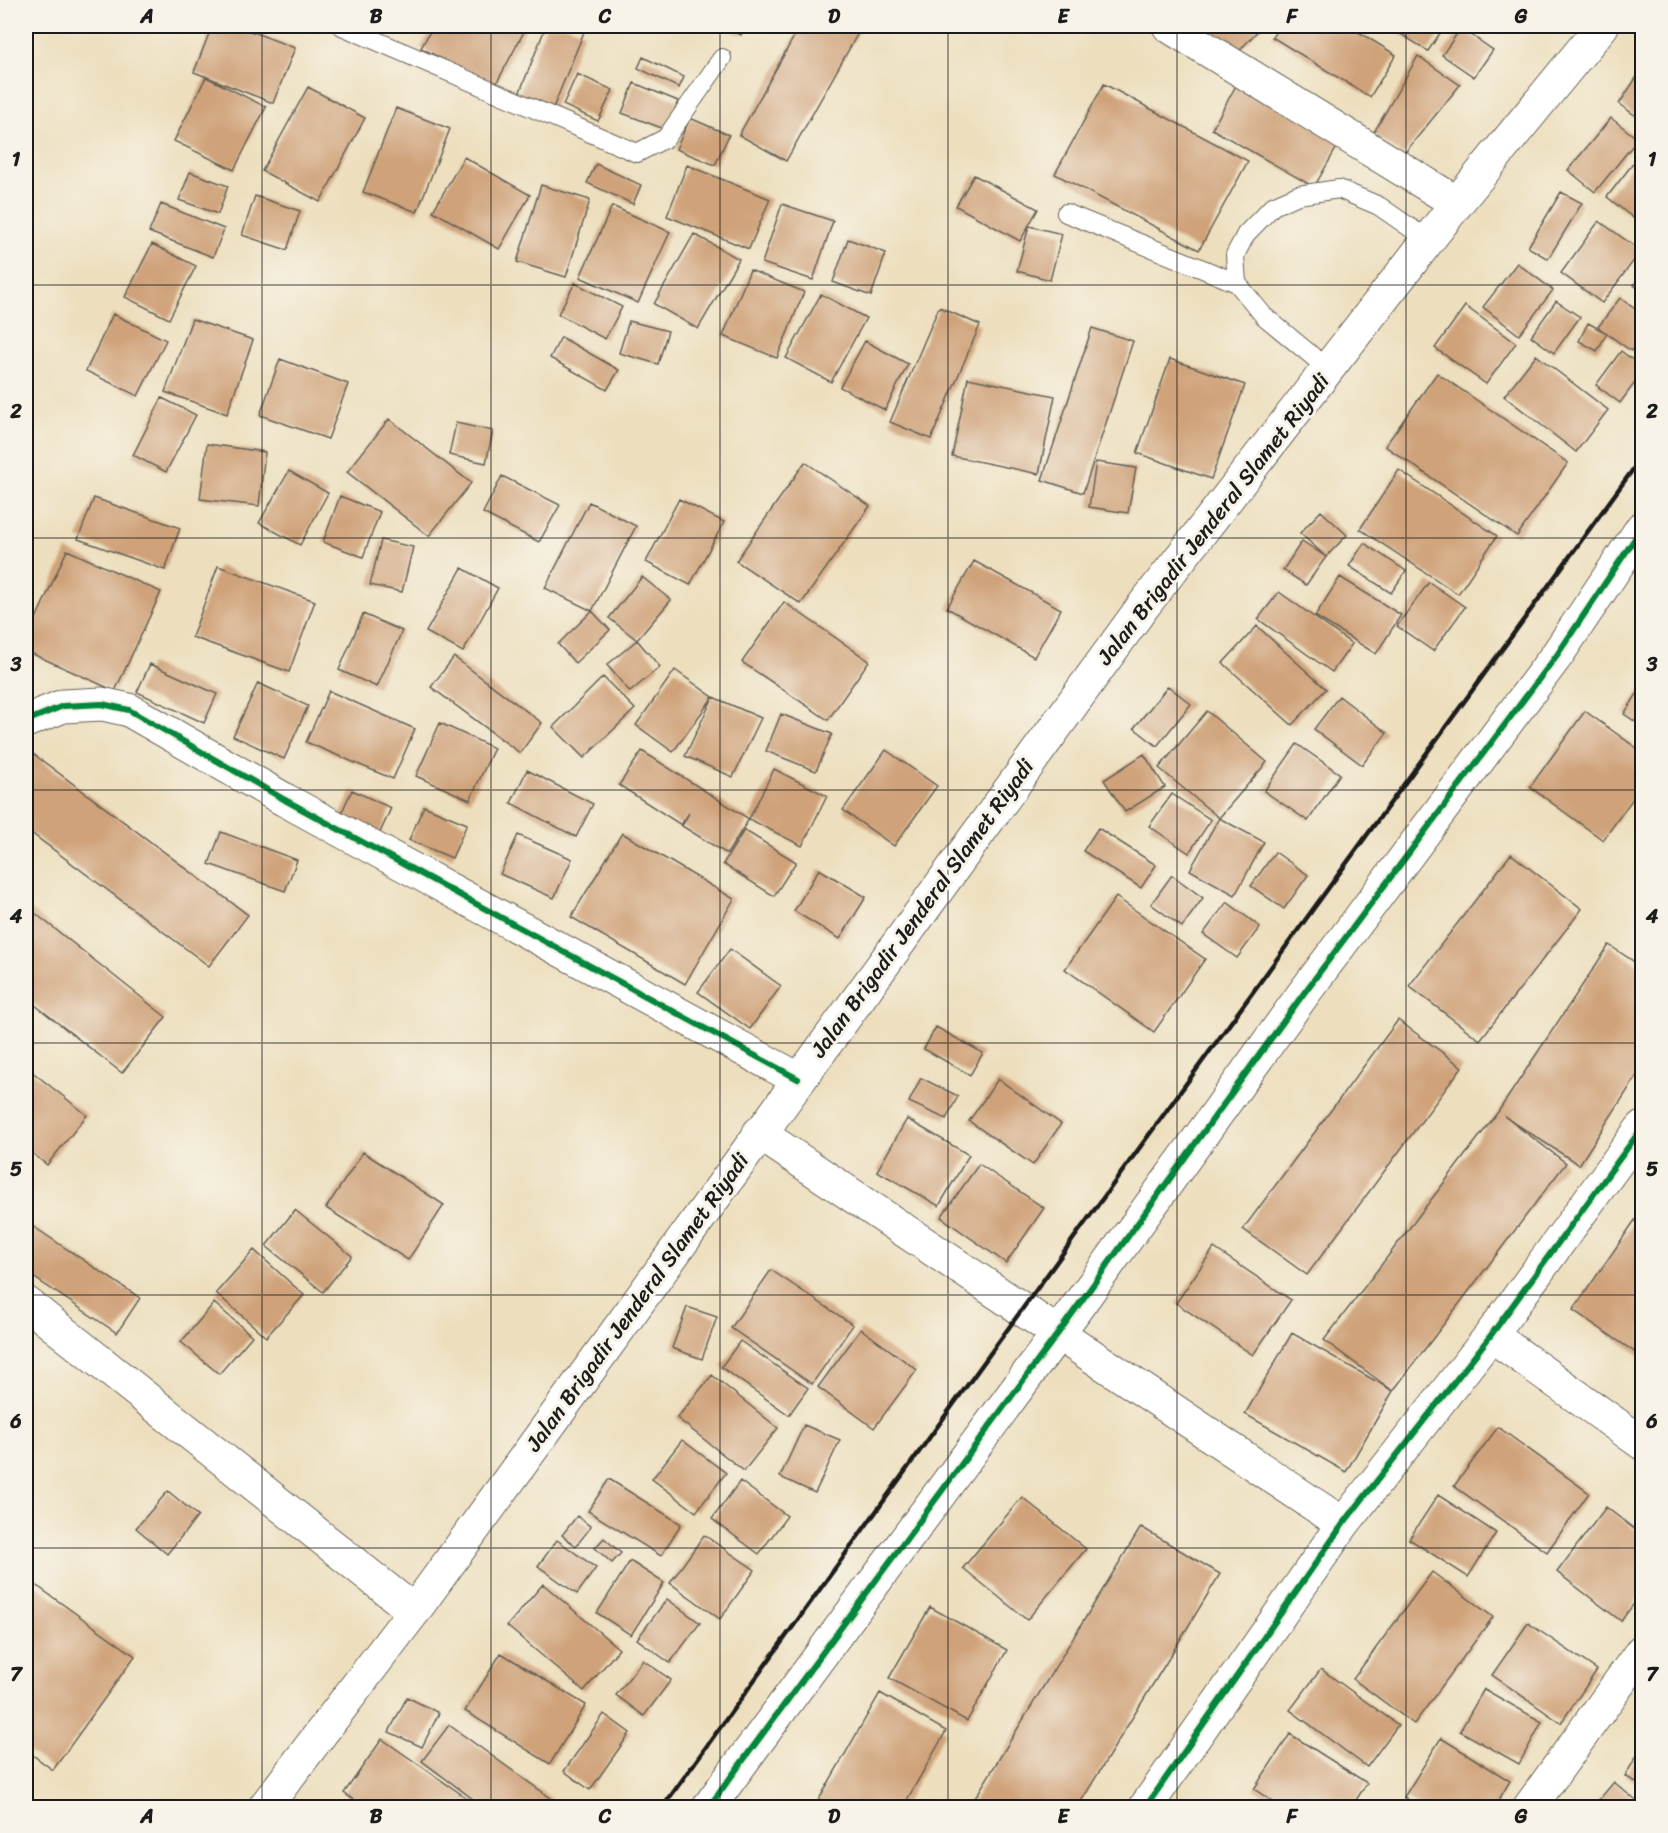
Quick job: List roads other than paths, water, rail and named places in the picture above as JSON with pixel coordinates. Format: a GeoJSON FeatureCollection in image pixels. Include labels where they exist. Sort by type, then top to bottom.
{"type":"FeatureCollection","features":[{"type":"Feature","properties":{"kind":"street"},"geometry":{"type":"LineString","coordinates":[[1169,26],[1457,202]]}},
{"type":"Feature","properties":{"kind":"street","name":"Jalan Brigadir Jenderal Slamet Riyadi"},"geometry":{"type":"LineString","coordinates":[[264,1808],[414,1611],[1144,605],[1457,202],[1602,26]]}},
{"type":"Feature","properties":{"kind":"street"},"geometry":{"type":"LineString","coordinates":[[708,1808],[1059,1332],[1304,993],[1557,655],[1642,528]]}},
{"type":"Feature","properties":{"kind":"street"},"geometry":{"type":"LineString","coordinates":[[26,721],[63,706],[102,704],[129,710],[285,800],[798,1079]]}},
{"type":"Feature","properties":{"kind":"street"},"geometry":{"type":"LineString","coordinates":[[1145,1808],[1343,1524],[1491,1335],[1642,1128]]}},
{"type":"Feature","properties":{"kind":"street"},"geometry":{"type":"LineString","coordinates":[[759,1133],[1343,1524]]}},
{"type":"Feature","properties":{"kind":"street"},"geometry":{"type":"LineString","coordinates":[[26,1303],[414,1611]]}},
{"type":"Feature","properties":{"kind":"street"},"geometry":{"type":"LineString","coordinates":[[1491,1335],[1642,1443]]}},
{"type":"Feature","properties":{"kind":"street"},"geometry":{"type":"LineString","coordinates":[[1528,1808],[1642,1651]]}},
{"type":"Feature","properties":{"kind":"lane"},"geometry":{"type":"LineString","coordinates":[[342,26],[637,153],[666,138],[722,58]]}},
{"type":"Feature","properties":{"kind":"lane"},"geometry":{"type":"LineString","coordinates":[[1237,283],[1235,255],[1246,234],[1273,206],[1298,195],[1339,189],[1379,206],[1428,240]]}},
{"type":"Feature","properties":{"kind":"lane"},"geometry":{"type":"LineString","coordinates":[[1066,213],[1237,283],[1264,316],[1328,369]]}},
{"type":"Feature","properties":{"kind":"railway"},"geometry":{"type":"LineString","coordinates":[[662,1808],[1642,457]]}}]}
